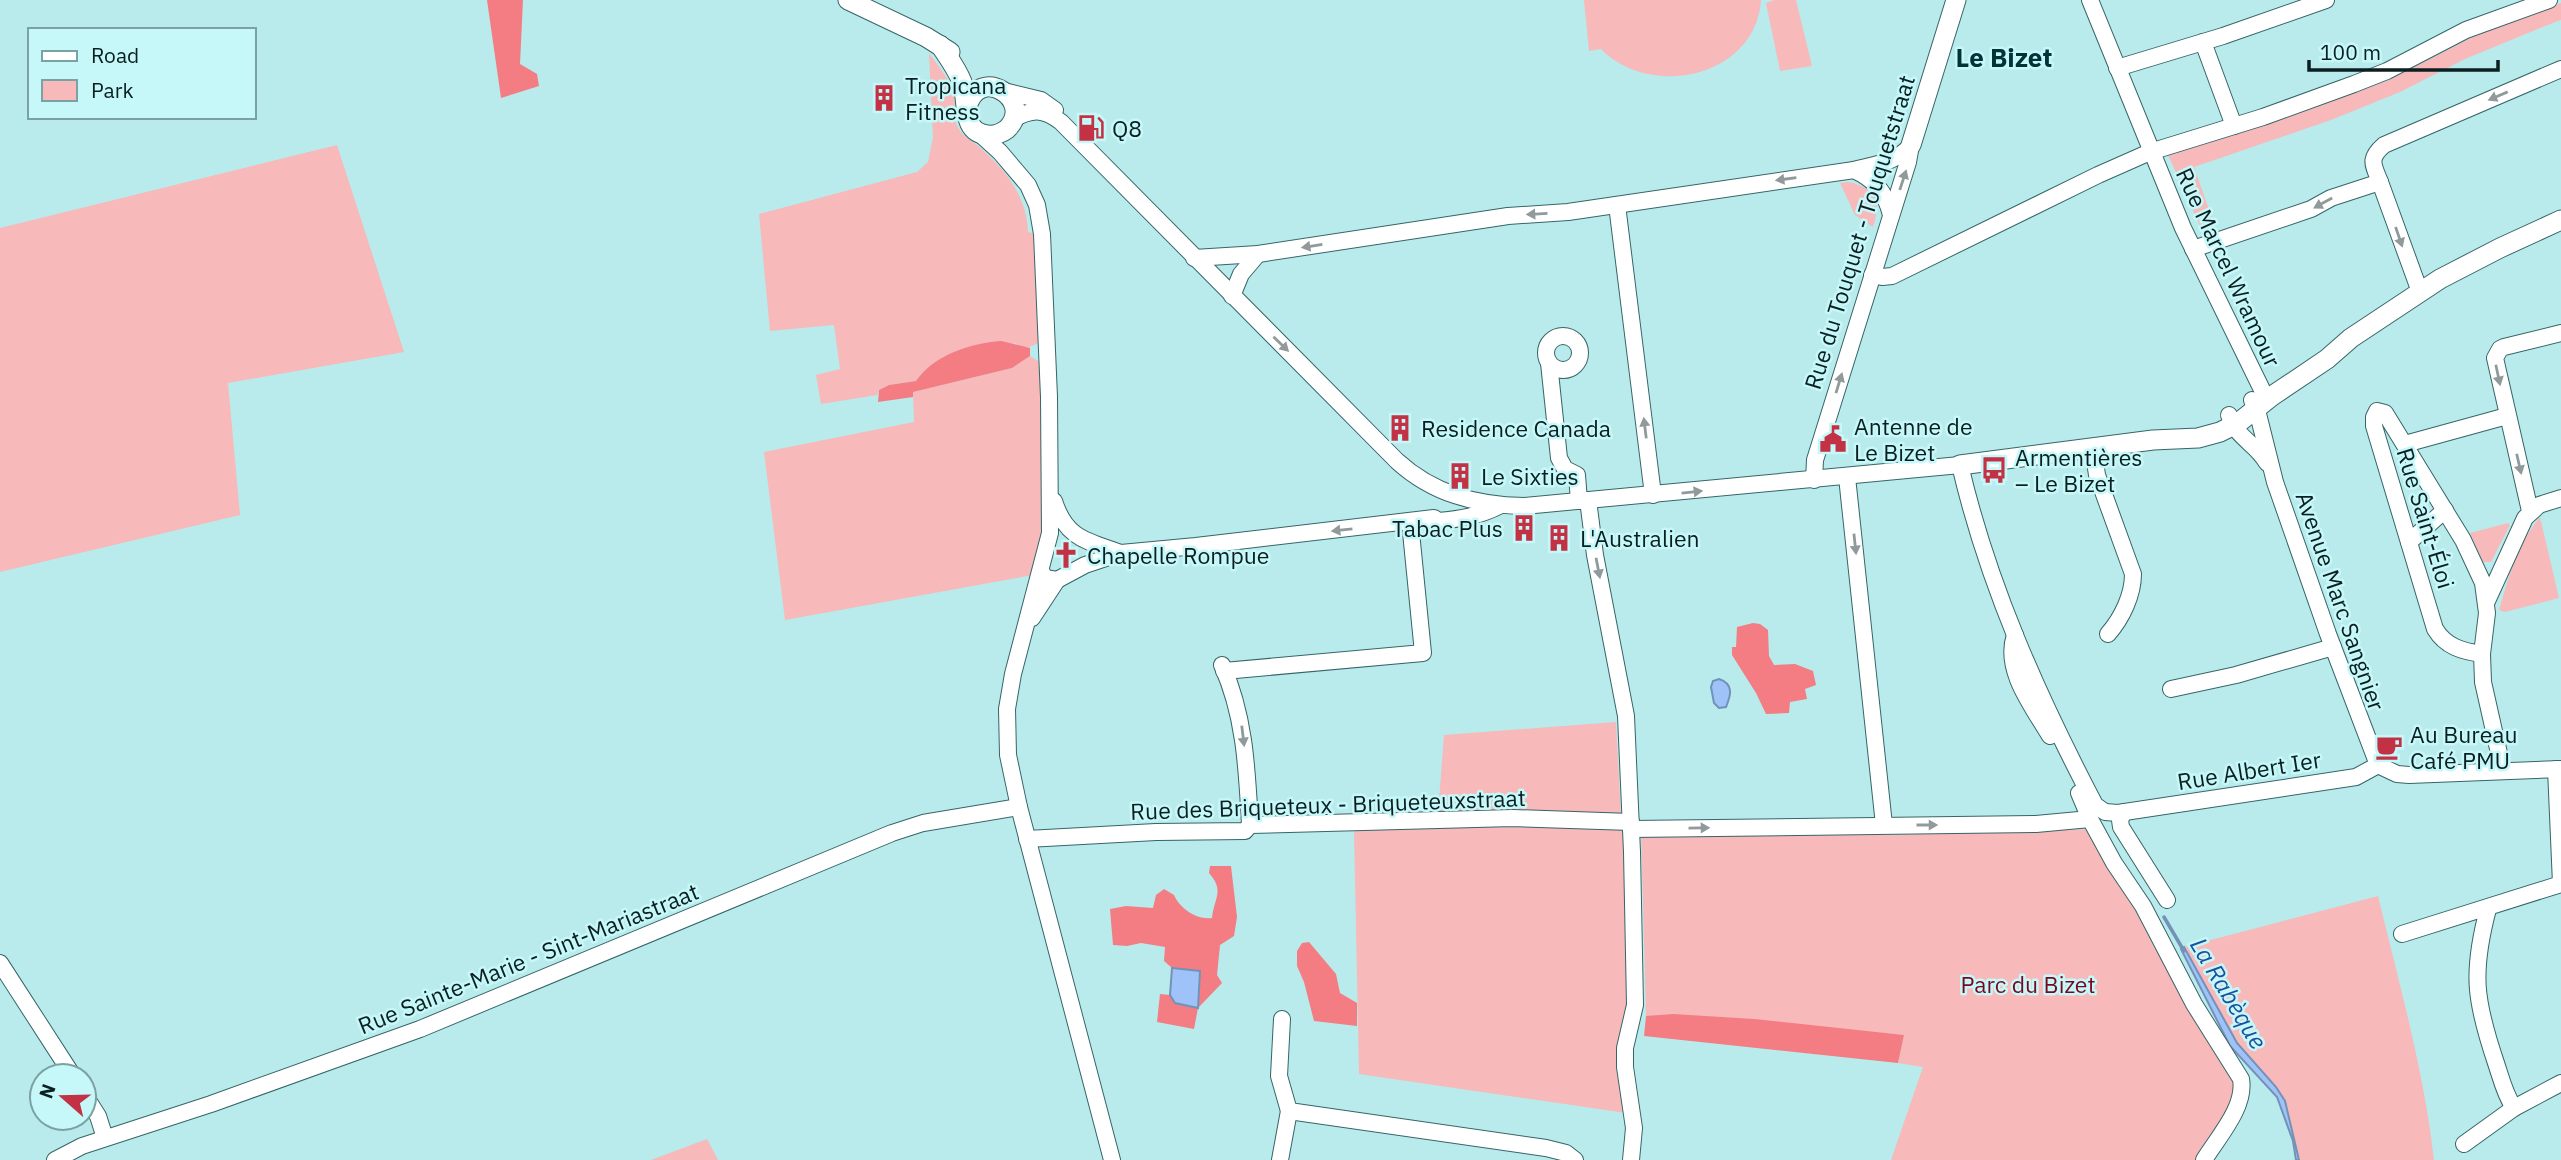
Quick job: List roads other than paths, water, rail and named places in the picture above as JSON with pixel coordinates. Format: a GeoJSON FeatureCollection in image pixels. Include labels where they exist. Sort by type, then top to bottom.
{"type":"FeatureCollection","features":[{"type":"Feature","properties":{"kind":"main road"},"geometry":{"type":"LineString","coordinates":[[848,0],[940,45],[977,78],[998,89],[1014,106],[1012,122],[996,135],[978,132],[968,121],[962,82],[940,45]]}},
{"type":"Feature","properties":{"kind":"main road","name":"Rue du Touquet - Touquetstraat"},"geometry":{"type":"LineString","coordinates":[[1911,145],[1956,0]]}},
{"type":"Feature","properties":{"kind":"main road"},"geometry":{"type":"LineString","coordinates":[[967,107],[969,99],[976,91],[998,89]]}},
{"type":"Feature","properties":{"kind":"main road"},"geometry":{"type":"LineString","coordinates":[[1960,465],[2153,440],[2209,436],[2326,349],[2351,338],[2456,270],[2561,220]]}},
{"type":"Feature","properties":{"kind":"street","name":"Rue Marcel Wramour"},"geometry":{"type":"LineString","coordinates":[[2090,0],[2150,152],[2259,400]]}},
{"type":"Feature","properties":{"kind":"street"},"geometry":{"type":"LineString","coordinates":[[2117,68],[2326,0]]}},
{"type":"Feature","properties":{"kind":"street"},"geometry":{"type":"LineString","coordinates":[[1872,275],[1892,276],[2150,152],[2234,126],[2387,71],[2466,30],[2549,0]]}},
{"type":"Feature","properties":{"kind":"street"},"geometry":{"type":"LineString","coordinates":[[2203,42],[2234,126]]}},
{"type":"Feature","properties":{"kind":"street"},"geometry":{"type":"LineString","coordinates":[[2420,292],[2379,182],[2372,160],[2375,153],[2384,145],[2561,69]]}},
{"type":"Feature","properties":{"kind":"street"},"geometry":{"type":"LineString","coordinates":[[998,89],[1046,103],[1055,109],[1061,122]]}},
{"type":"Feature","properties":{"kind":"street"},"geometry":{"type":"LineString","coordinates":[[1112,1160],[1009,762],[1006,719],[1010,687],[1050,533],[1051,492],[1041,224],[1033,196],[1009,143],[1012,122],[1034,110],[1049,113],[1061,122],[1397,461],[1414,475],[1441,490],[1466,499],[1524,506],[1960,465],[1989,570],[2045,703],[2095,805],[2105,813],[2124,813],[2120,820],[2121,827],[2167,900]]}},
{"type":"Feature","properties":{"kind":"street"},"geometry":{"type":"LineString","coordinates":[[978,132],[1021,174]]}},
{"type":"Feature","properties":{"kind":"street"},"geometry":{"type":"LineString","coordinates":[[1194,258],[1258,254],[1508,216],[1617,205],[1854,170],[1893,160],[1911,145]]}},
{"type":"Feature","properties":{"kind":"street","name":"Rue du Touquet - Touquetstraat"},"geometry":{"type":"LineString","coordinates":[[1814,480],[1815,460],[1911,145]]}},
{"type":"Feature","properties":{"kind":"street"},"geometry":{"type":"LineString","coordinates":[[1854,170],[1880,187],[1891,215]]}},
{"type":"Feature","properties":{"kind":"street"},"geometry":{"type":"LineString","coordinates":[[2193,249],[2311,209],[2330,198],[2379,182]]}},
{"type":"Feature","properties":{"kind":"street"},"geometry":{"type":"LineString","coordinates":[[1617,205],[1653,495]]}},
{"type":"Feature","properties":{"kind":"street"},"geometry":{"type":"LineString","coordinates":[[1232,296],[1241,274],[1258,254]]}},
{"type":"Feature","properties":{"kind":"street"},"geometry":{"type":"LineString","coordinates":[[2530,512],[2496,368],[2497,353],[2504,347],[2561,333]]}},
{"type":"Feature","properties":{"kind":"street"},"geometry":{"type":"LineString","coordinates":[[1549,363],[1559,458],[1565,469],[1577,475],[1584,501],[1626,716],[1635,1005],[1625,1048],[1625,1067],[1633,1114],[1631,1160]]}},
{"type":"Feature","properties":{"kind":"street","name":"Avenue Marc Sangnier"},"geometry":{"type":"LineString","coordinates":[[2259,400],[2273,475],[2333,647],[2378,765]]}},
{"type":"Feature","properties":{"kind":"street","name":"Rue Saint-Éloi"},"geometry":{"type":"LineString","coordinates":[[2482,654],[2456,648],[2438,635],[2374,426],[2376,412],[2384,412],[2445,510],[2483,583],[2486,602],[2483,682],[2503,771]]}},
{"type":"Feature","properties":{"kind":"street","name":"Rue Saint-Éloi"},"geometry":{"type":"LineString","coordinates":[[2404,444],[2507,416]]}},
{"type":"Feature","properties":{"kind":"street","name":"Avenue Marc Sangnier"},"geometry":{"type":"LineString","coordinates":[[2231,421],[2238,434],[2262,455],[2273,475]]}},
{"type":"Feature","properties":{"kind":"street"},"geometry":{"type":"LineString","coordinates":[[2093,448],[2097,475],[2133,574],[2123,613],[2108,634]]}},
{"type":"Feature","properties":{"kind":"street"},"geometry":{"type":"LineString","coordinates":[[1847,477],[1884,825]]}},
{"type":"Feature","properties":{"kind":"street"},"geometry":{"type":"LineString","coordinates":[[1434,518],[1441,502],[1441,490]]}},
{"type":"Feature","properties":{"kind":"street"},"geometry":{"type":"LineString","coordinates":[[1051,492],[1066,527],[1085,540],[1121,553]]}},
{"type":"Feature","properties":{"kind":"street"},"geometry":{"type":"LineString","coordinates":[[2486,602],[2510,548],[2530,512],[2539,505],[2561,498]]}},
{"type":"Feature","properties":{"kind":"street"},"geometry":{"type":"LineString","coordinates":[[1434,518],[1438,522],[1470,518],[1502,505]]}},
{"type":"Feature","properties":{"kind":"street"},"geometry":{"type":"LineString","coordinates":[[2409,541],[2445,510]]}},
{"type":"Feature","properties":{"kind":"street"},"geometry":{"type":"LineString","coordinates":[[1027,626],[1057,580],[1084,565],[1121,553],[1434,518]]}},
{"type":"Feature","properties":{"kind":"street"},"geometry":{"type":"LineString","coordinates":[[1250,825],[1242,725],[1223,668],[1423,653],[1410,522]]}},
{"type":"Feature","properties":{"kind":"street"},"geometry":{"type":"LineString","coordinates":[[1050,533],[1056,528],[1066,527]]}},
{"type":"Feature","properties":{"kind":"street"},"geometry":{"type":"LineString","coordinates":[[1084,565],[1087,551],[1085,540]]}},
{"type":"Feature","properties":{"kind":"street"},"geometry":{"type":"LineString","coordinates":[[1041,570],[1045,578],[1057,580]]}},
{"type":"Feature","properties":{"kind":"street"},"geometry":{"type":"LineString","coordinates":[[2015,635],[2011,653],[2016,673],[2066,764],[2090,819],[2143,906],[2216,1043],[2241,1079],[2243,1092],[2204,1160]]}},
{"type":"Feature","properties":{"kind":"street"},"geometry":{"type":"LineString","coordinates":[[2171,689],[2236,675],[2333,647]]}},
{"type":"Feature","properties":{"kind":"street"},"geometry":{"type":"LineString","coordinates":[[2378,765],[2397,774],[2409,775],[2558,769],[2561,884],[2402,934]]}},
{"type":"Feature","properties":{"kind":"street","name":"Rue Albert Ier"},"geometry":{"type":"LineString","coordinates":[[2124,813],[2357,777],[2378,765]]}},
{"type":"Feature","properties":{"kind":"street","name":"Rue Sainte-Marie - Sint-Mariastraat"},"geometry":{"type":"LineString","coordinates":[[55,1160],[82,1146],[211,1104],[420,1029],[892,833],[923,823],[1019,807]]}},
{"type":"Feature","properties":{"kind":"street","name":"Rue des Briqueteux - Briqueteuxstraat"},"geometry":{"type":"LineString","coordinates":[[1027,839],[1156,832],[1230,832],[1245,831],[1250,825],[1513,818],[1631,826],[2036,824],[2090,819]]}},
{"type":"Feature","properties":{"kind":"street"},"geometry":{"type":"LineString","coordinates":[[2488,909],[2478,955],[2478,1004],[2503,1083],[2514,1108]]}},
{"type":"Feature","properties":{"kind":"street"},"geometry":{"type":"LineString","coordinates":[[0,963],[64,1062]]}},
{"type":"Feature","properties":{"kind":"street"},"geometry":{"type":"LineString","coordinates":[[1280,1160],[1289,1111],[1279,1076],[1282,1019]]}},
{"type":"Feature","properties":{"kind":"street"},"geometry":{"type":"LineString","coordinates":[[2464,1144],[2514,1108],[2561,1083]]}},
{"type":"Feature","properties":{"kind":"street"},"geometry":{"type":"LineString","coordinates":[[1289,1111],[1546,1148],[1566,1153],[1575,1160]]}},
{"type":"Feature","properties":{"kind":"street"},"geometry":{"type":"LineString","coordinates":[[98,1115],[105,1138]]}},
{"type":"Feature","properties":{"kind":"water"},"geometry":{"type":"Polygon","coordinates":[[[1719,679],[1727,684],[1730,690],[1726,707],[1719,708],[1714,703],[1711,687],[1713,681],[1719,679]]]}},
{"type":"Feature","properties":{"kind":"water"},"geometry":{"type":"Polygon","coordinates":[[[2184,947],[2237,1043],[2285,1101],[2299,1160],[2296,1160],[2293,1141],[2277,1097],[2230,1046],[2181,949],[2184,947]]]}},
{"type":"Feature","properties":{"kind":"water"},"geometry":{"type":"Polygon","coordinates":[[[1172,968],[1200,971],[1198,1008],[1175,1003],[1170,995],[1172,968]]]}},
{"type":"Feature","properties":{"kind":"waterway","name":"La Rabèque"},"geometry":{"type":"LineString","coordinates":[[2164,917],[2184,951]]}},
{"type":"Feature","properties":{"kind":"place","name":"Tropicana Fitness"},"geometry":{"type":"Point","coordinates":[884,98]}},
{"type":"Feature","properties":{"kind":"place","name":"Q8"},"geometry":{"type":"Point","coordinates":[1091,128]}},
{"type":"Feature","properties":{"kind":"place","name":"Residence Canada"},"geometry":{"type":"Point","coordinates":[1400,428]}},
{"type":"Feature","properties":{"kind":"place","name":"Antenne de Le Bizet"},"geometry":{"type":"Point","coordinates":[1833,439]}},
{"type":"Feature","properties":{"kind":"place","name":"Armentières – Le Bizet"},"geometry":{"type":"Point","coordinates":[1994,470]}},
{"type":"Feature","properties":{"kind":"place","name":"Le Sixties"},"geometry":{"type":"Point","coordinates":[1460,476]}},
{"type":"Feature","properties":{"kind":"place","name":"Tabac Plus"},"geometry":{"type":"Point","coordinates":[1524,528]}},
{"type":"Feature","properties":{"kind":"place","name":"L'Australien"},"geometry":{"type":"Point","coordinates":[1559,538]}},
{"type":"Feature","properties":{"kind":"place","name":"Chapelle Rompue"},"geometry":{"type":"Point","coordinates":[1066,555]}},
{"type":"Feature","properties":{"kind":"place","name":"Au Bureau Café PMU"},"geometry":{"type":"Point","coordinates":[2389,747]}},
{"type":"Feature","properties":{"kind":"district","name":"Le Bizet"},"geometry":{"type":"Point","coordinates":[2004,57]}},
{"type":"Feature","properties":{"kind":"park label","name":"Parc du Bizet"},"geometry":{"type":"Point","coordinates":[2028,984]}}]}
